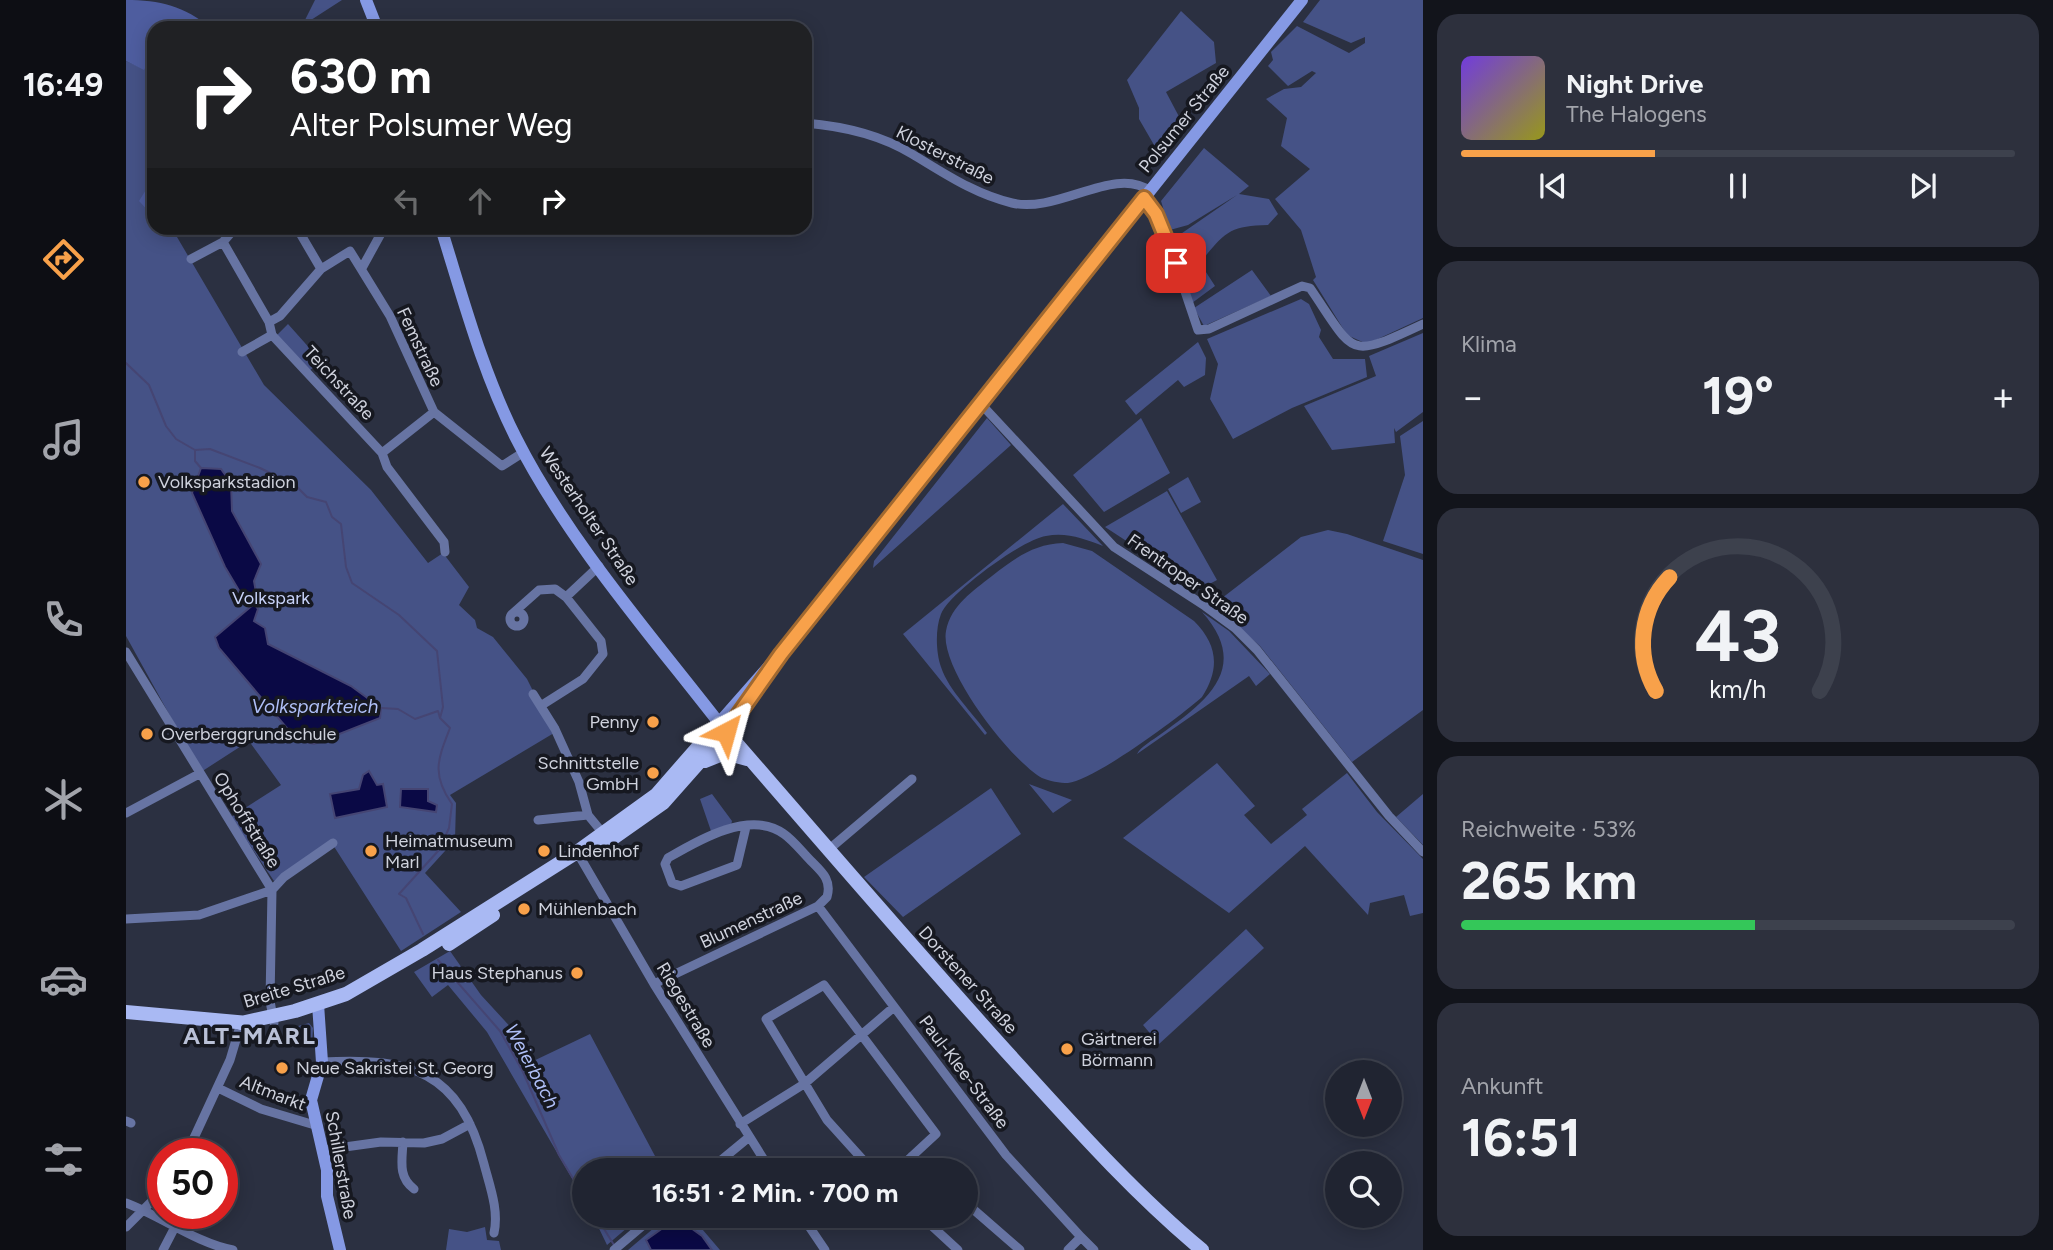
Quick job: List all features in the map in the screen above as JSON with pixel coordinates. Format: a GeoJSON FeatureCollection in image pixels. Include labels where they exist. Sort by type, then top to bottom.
{"type":"FeatureCollection","features":[{"type":"Feature","properties":{"kind":"main road"},"geometry":{"type":"LineString","coordinates":[[366,0],[374,21]]}},
{"type":"Feature","properties":{"kind":"main road","name":"Polsumer Straße"},"geometry":{"type":"LineString","coordinates":[[723,728],[1301,0]]}},
{"type":"Feature","properties":{"kind":"main road","name":"Westerholter Straße"},"geometry":{"type":"LineString","coordinates":[[443,235],[489,377],[524,452],[599,566],[723,728]]}},
{"type":"Feature","properties":{"kind":"main road","name":"Dorstener Straße"},"geometry":{"type":"LineString","coordinates":[[723,728],[827,851],[1109,1163],[1202,1250]]}},
{"type":"Feature","properties":{"kind":"main road","name":"Breite Straße"},"geometry":{"type":"LineString","coordinates":[[126,1012],[241,1023],[273,1020],[319,1008],[380,976],[663,803],[702,763],[723,728]]}},
{"type":"Feature","properties":{"kind":"main road","name":"Breite Straße"},"geometry":{"type":"LineString","coordinates":[[607,837],[656,795],[723,728]]}},
{"type":"Feature","properties":{"kind":"main road"},"geometry":{"type":"LineString","coordinates":[[702,763],[725,753],[747,759]]}},
{"type":"Feature","properties":{"kind":"main road","name":"Schillerstraße"},"geometry":{"type":"LineString","coordinates":[[319,1008],[322,1062],[311,1100],[323,1150],[327,1196],[340,1250]]}},
{"type":"Feature","properties":{"kind":"street","name":"Klosterstraße"},"geometry":{"type":"LineString","coordinates":[[812,125],[861,133],[891,144],[955,181],[1012,204],[1028,206],[1055,203],[1113,184],[1140,184],[1147,194]]}},
{"type":"Feature","properties":{"kind":"street"},"geometry":{"type":"LineString","coordinates":[[1147,194],[1166,235],[1198,330],[1209,329],[1302,286],[1310,288],[1340,333],[1360,348],[1371,348],[1423,324]]}},
{"type":"Feature","properties":{"kind":"street"},"geometry":{"type":"LineString","coordinates":[[191,259],[223,242],[229,235]]}},
{"type":"Feature","properties":{"kind":"street"},"geometry":{"type":"LineString","coordinates":[[269,322],[280,316],[321,270],[301,235]]}},
{"type":"Feature","properties":{"kind":"street"},"geometry":{"type":"LineString","coordinates":[[362,268],[380,235]]}},
{"type":"Feature","properties":{"kind":"street","name":"Teichstraße"},"geometry":{"type":"LineString","coordinates":[[223,242],[269,322],[272,335],[382,453],[387,467],[444,542],[445,552]]}},
{"type":"Feature","properties":{"kind":"street","name":"Femstraße"},"geometry":{"type":"LineString","coordinates":[[321,270],[350,251],[390,316],[434,412],[502,466],[524,452]]}},
{"type":"Feature","properties":{"kind":"street"},"geometry":{"type":"LineString","coordinates":[[242,352],[272,335]]}},
{"type":"Feature","properties":{"kind":"street","name":"Frentroper Straße"},"geometry":{"type":"LineString","coordinates":[[981,404],[1114,547],[1205,606],[1235,628],[1257,650],[1381,807],[1423,852]]}},
{"type":"Feature","properties":{"kind":"street"},"geometry":{"type":"LineString","coordinates":[[382,453],[434,412]]}},
{"type":"Feature","properties":{"kind":"street"},"geometry":{"type":"LineString","coordinates":[[566,597],[599,566]]}},
{"type":"Feature","properties":{"kind":"street"},"geometry":{"type":"LineString","coordinates":[[512,614],[539,590],[555,589],[566,597],[601,641],[603,654],[583,679],[542,705]]}},
{"type":"Feature","properties":{"kind":"street","name":"Ophoffstraße"},"geometry":{"type":"LineString","coordinates":[[126,652],[272,890],[270,1001],[273,1020]]}},
{"type":"Feature","properties":{"kind":"street"},"geometry":{"type":"LineString","coordinates":[[533,694],[542,705],[579,782],[588,815],[607,837]]}},
{"type":"Feature","properties":{"kind":"street"},"geometry":{"type":"LineString","coordinates":[[126,813],[199,774]]}},
{"type":"Feature","properties":{"kind":"street"},"geometry":{"type":"LineString","coordinates":[[827,851],[912,779]]}},
{"type":"Feature","properties":{"kind":"street"},"geometry":{"type":"LineString","coordinates":[[538,820],[588,815]]}},
{"type":"Feature","properties":{"kind":"street","name":"Blumenstraße"},"geometry":{"type":"LineString","coordinates":[[654,984],[818,906],[829,890],[823,872],[782,833],[746,827],[709,834],[668,858],[665,864],[672,883],[681,886],[737,865],[746,827]]}},
{"type":"Feature","properties":{"kind":"street"},"geometry":{"type":"LineString","coordinates":[[126,919],[199,915],[272,890],[284,877],[333,843]]}},
{"type":"Feature","properties":{"kind":"street","name":"Riegestraße"},"geometry":{"type":"LineString","coordinates":[[579,855],[654,984],[762,1158]]}},
{"type":"Feature","properties":{"kind":"street","name":"Paul-Klee-Straße"},"geometry":{"type":"LineString","coordinates":[[818,906],[1006,1154],[1094,1250]]}},
{"type":"Feature","properties":{"kind":"street"},"geometry":{"type":"LineString","coordinates":[[861,1158],[827,1120],[766,1018],[824,985],[936,1134],[912,1156],[914,1158]]}},
{"type":"Feature","properties":{"kind":"street"},"geometry":{"type":"LineString","coordinates":[[740,1124],[804,1084],[894,1007]]}},
{"type":"Feature","properties":{"kind":"street"},"geometry":{"type":"LineString","coordinates":[[194,1138],[218,1088],[241,1023]]}},
{"type":"Feature","properties":{"kind":"street"},"geometry":{"type":"LineString","coordinates":[[322,1062],[369,1059],[414,1069],[444,1087],[476,1132],[498,1217],[494,1233]]}},
{"type":"Feature","properties":{"kind":"street","name":"Altmarkt"},"geometry":{"type":"LineString","coordinates":[[218,1088],[261,1108],[318,1126]]}},
{"type":"Feature","properties":{"kind":"street"},"geometry":{"type":"LineString","coordinates":[[323,1150],[360,1144],[442,1139],[470,1124]]}},
{"type":"Feature","properties":{"kind":"street"},"geometry":{"type":"LineString","coordinates":[[724,1158],[748,1138]]}},
{"type":"Feature","properties":{"kind":"street"},"geometry":{"type":"LineString","coordinates":[[403,1142],[401,1170],[405,1182],[414,1189]]}},
{"type":"Feature","properties":{"kind":"street"},"geometry":{"type":"LineString","coordinates":[[126,1203],[146,1209]]}},
{"type":"Feature","properties":{"kind":"street"},"geometry":{"type":"LineString","coordinates":[[126,1227],[135,1215],[146,1209]]}},
{"type":"Feature","properties":{"kind":"street"},"geometry":{"type":"LineString","coordinates":[[978,1213],[1020,1250]]}},
{"type":"Feature","properties":{"kind":"street"},"geometry":{"type":"LineString","coordinates":[[618,1247],[640,1228]]}},
{"type":"Feature","properties":{"kind":"street"},"geometry":{"type":"LineString","coordinates":[[810,1228],[825,1250]]}},
{"type":"Feature","properties":{"kind":"street"},"geometry":{"type":"LineString","coordinates":[[934,1228],[958,1250]]}},
{"type":"Feature","properties":{"kind":"street"},"geometry":{"type":"LineString","coordinates":[[163,1250],[174,1229]]}},
{"type":"Feature","properties":{"kind":"street"},"geometry":{"type":"LineString","coordinates":[[183,1229],[220,1249],[233,1250]]}},
{"type":"Feature","properties":{"kind":"street"},"geometry":{"type":"LineString","coordinates":[[1068,1250],[1081,1237]]}},
{"type":"Feature","properties":{"kind":"green space"},"geometry":{"type":"Polygon","coordinates":[[[315,0],[342,0],[311,21],[304,21],[315,0]]]}},
{"type":"Feature","properties":{"kind":"green space"},"geometry":{"type":"Polygon","coordinates":[[[1320,0],[1423,0],[1423,318],[1367,344],[1347,335],[1313,280],[1316,277],[1301,230],[1275,199],[1310,169],[1281,146],[1287,118],[1266,99],[1284,89],[1301,87],[1316,73],[1312,71],[1288,86],[1268,66],[1273,60],[1271,52],[1297,26],[1349,53],[1365,43],[1365,37],[1351,43],[1303,22],[1320,0]]]}},
{"type":"Feature","properties":{"kind":"green space"},"geometry":{"type":"Polygon","coordinates":[[[1181,11],[1214,42],[1216,63],[1166,92],[1184,126],[1161,157],[1139,119],[1139,108],[1127,80],[1181,11]]]}},
{"type":"Feature","properties":{"kind":"green space","name":"Volkspark"},"geometry":{"type":"Polygon","coordinates":[[[126,61],[144,69],[147,64],[147,235],[179,235],[177,237],[264,385],[371,490],[428,563],[443,553],[469,587],[459,605],[475,620],[477,628],[493,637],[527,679],[554,733],[450,795],[456,803],[455,840],[425,873],[461,912],[401,951],[333,845],[274,881],[231,817],[281,785],[249,741],[201,772],[126,636],[126,61]]]}},
{"type":"Feature","properties":{"kind":"green space"},"geometry":{"type":"Polygon","coordinates":[[[1204,148],[1249,186],[1239,194],[1269,199],[1278,214],[1268,225],[1237,229],[1218,242],[1203,259],[1204,269],[1215,286],[1192,303],[1172,240],[1237,195],[1188,225],[1170,230],[1161,201],[1204,148]]]}},
{"type":"Feature","properties":{"kind":"green space"},"geometry":{"type":"Polygon","coordinates":[[[1252,270],[1271,296],[1204,326],[1194,308],[1252,270]]]}},
{"type":"Feature","properties":{"kind":"green space"},"geometry":{"type":"Polygon","coordinates":[[[1301,299],[1309,304],[1321,330],[1319,337],[1333,359],[1365,359],[1367,377],[1292,408],[1233,439],[1210,399],[1218,364],[1207,339],[1301,299]]]}},
{"type":"Feature","properties":{"kind":"green space"},"geometry":{"type":"Polygon","coordinates":[[[288,324],[321,361],[309,371],[276,336],[288,324]]]}},
{"type":"Feature","properties":{"kind":"green space"},"geometry":{"type":"Polygon","coordinates":[[[1423,333],[1423,412],[1396,432],[1394,428],[1395,443],[1332,450],[1304,406],[1376,376],[1369,356],[1423,333]]]}},
{"type":"Feature","properties":{"kind":"green space"},"geometry":{"type":"Polygon","coordinates":[[[1198,342],[1206,358],[1205,375],[1184,387],[1178,380],[1136,415],[1125,401],[1198,342]]]}},
{"type":"Feature","properties":{"kind":"green space"},"geometry":{"type":"Polygon","coordinates":[[[987,418],[1011,445],[873,568],[874,561],[987,418]]]}},
{"type":"Feature","properties":{"kind":"green space"},"geometry":{"type":"Polygon","coordinates":[[[1141,418],[1170,473],[1104,512],[1073,475],[1141,418]]]}},
{"type":"Feature","properties":{"kind":"green space"},"geometry":{"type":"Polygon","coordinates":[[[1423,421],[1423,554],[1383,541],[1405,475],[1400,436],[1423,421]]]}},
{"type":"Feature","properties":{"kind":"green space"},"geometry":{"type":"Polygon","coordinates":[[[1188,477],[1201,502],[1181,513],[1168,489],[1188,477]]]}},
{"type":"Feature","properties":{"kind":"green space"},"geometry":{"type":"Polygon","coordinates":[[[1167,491],[1217,580],[1200,589],[1105,527],[1167,491]]]}},
{"type":"Feature","properties":{"kind":"green space"},"geometry":{"type":"Polygon","coordinates":[[[1063,504],[1103,546],[1068,536],[1054,535],[1035,539],[988,568],[958,593],[941,614],[937,641],[941,667],[955,693],[987,733],[985,735],[903,634],[1063,504]]]}},
{"type":"Feature","properties":{"kind":"green space"},"geometry":{"type":"Polygon","coordinates":[[[1328,530],[1423,560],[1423,710],[1352,762],[1260,646],[1213,605],[1301,537],[1328,530]]]}},
{"type":"Feature","properties":{"kind":"green space"},"geometry":{"type":"Polygon","coordinates":[[[1063,543],[1092,551],[1194,621],[1208,639],[1214,658],[1212,677],[1202,697],[1116,760],[1080,780],[1068,783],[1042,778],[1028,768],[979,712],[954,667],[947,647],[946,631],[958,606],[1000,569],[1034,549],[1063,543]]]}},
{"type":"Feature","properties":{"kind":"green space"},"geometry":{"type":"Polygon","coordinates":[[[1202,612],[1229,631],[1270,674],[1256,686],[1249,676],[1137,754],[1194,709],[1218,681],[1223,666],[1223,650],[1216,632],[1202,612]]]}},
{"type":"Feature","properties":{"kind":"green space"},"geometry":{"type":"Polygon","coordinates":[[[1217,763],[1255,806],[1244,815],[1271,844],[1307,815],[1302,809],[1347,773],[1377,812],[1423,859],[1423,913],[1410,916],[1404,895],[1370,903],[1368,915],[1305,846],[1229,913],[1123,838],[1217,763]]]}},
{"type":"Feature","properties":{"kind":"green space"},"geometry":{"type":"Polygon","coordinates":[[[1029,784],[1072,800],[1053,813],[1029,784]]]}},
{"type":"Feature","properties":{"kind":"green space"},"geometry":{"type":"Polygon","coordinates":[[[991,788],[1021,834],[903,917],[864,877],[991,788]]]}},
{"type":"Feature","properties":{"kind":"green space"},"geometry":{"type":"Polygon","coordinates":[[[712,794],[732,821],[731,825],[711,831],[700,799],[712,794]]]}},
{"type":"Feature","properties":{"kind":"green space"},"geometry":{"type":"Polygon","coordinates":[[[1423,794],[1423,845],[1396,817],[1423,794]]]}},
{"type":"Feature","properties":{"kind":"green space"},"geometry":{"type":"Polygon","coordinates":[[[1246,929],[1264,948],[1159,1044],[1143,1025],[1246,929]]]}},
{"type":"Feature","properties":{"kind":"green space"},"geometry":{"type":"Polygon","coordinates":[[[450,951],[481,995],[516,1033],[527,1064],[590,1034],[656,1158],[572,1158],[572,1178],[487,1032],[448,985],[432,997],[414,972],[450,951]]]}},
{"type":"Feature","properties":{"kind":"green space"},"geometry":{"type":"Polygon","coordinates":[[[309,1023],[313,1028],[312,1046],[305,1031],[294,1032],[291,1028],[309,1023]]]}},
{"type":"Feature","properties":{"kind":"green space"},"geometry":{"type":"Polygon","coordinates":[[[485,1227],[487,1240],[499,1241],[501,1250],[446,1250],[449,1229],[467,1232],[485,1227]]]}},
{"type":"Feature","properties":{"kind":"green space"},"geometry":{"type":"Polygon","coordinates":[[[599,1228],[627,1228],[607,1245],[599,1228]]]}},
{"type":"Feature","properties":{"kind":"green space"},"geometry":{"type":"Polygon","coordinates":[[[654,1228],[701,1228],[720,1250],[628,1250],[654,1228]]]}},
{"type":"Feature","properties":{"kind":"shaded area"},"geometry":{"type":"Polygon","coordinates":[[[126,0],[150,1],[171,6],[202,21],[147,21],[147,65],[144,70],[126,61],[126,0]]]}},
{"type":"Feature","properties":{"kind":"shaded area"},"geometry":{"type":"Polygon","coordinates":[[[147,188],[147,210],[139,201],[147,188]]]}},
{"type":"Feature","properties":{"kind":"water"},"geometry":{"type":"Polygon","coordinates":[[[201,468],[221,469],[231,483],[232,511],[261,564],[254,581],[257,598],[247,604],[225,567],[192,493],[201,468]]]}},
{"type":"Feature","properties":{"kind":"water","name":"Volksparkteich"},"geometry":{"type":"Polygon","coordinates":[[[254,604],[258,609],[254,621],[265,628],[268,644],[351,686],[381,708],[380,718],[314,744],[297,740],[219,648],[215,637],[254,604]]]}},
{"type":"Feature","properties":{"kind":"water"},"geometry":{"type":"Polygon","coordinates":[[[369,771],[377,785],[383,784],[387,807],[335,818],[330,794],[359,789],[363,775],[369,771]]]}},
{"type":"Feature","properties":{"kind":"water"},"geometry":{"type":"Polygon","coordinates":[[[401,789],[428,789],[428,801],[437,805],[436,812],[400,807],[401,789]]]}},
{"type":"Feature","properties":{"kind":"water"},"geometry":{"type":"Polygon","coordinates":[[[663,1228],[691,1228],[702,1236],[712,1250],[651,1250],[646,1240],[663,1228]]]}},
{"type":"Feature","properties":{"kind":"waterway","name":"Weierbach"},"geometry":{"type":"LineString","coordinates":[[126,363],[149,385],[166,426],[176,439],[195,450],[210,449],[260,468],[295,485],[307,497],[326,502],[332,517],[341,524],[346,567],[352,583],[399,615],[437,651],[443,707],[440,718],[450,728],[439,766],[441,784],[452,804],[449,828],[439,850],[399,894],[406,898],[423,934]]}},
{"type":"Feature","properties":{"kind":"waterway"},"geometry":{"type":"LineString","coordinates":[[195,451],[195,461],[201,468]]}},
{"type":"Feature","properties":{"kind":"waterway"},"geometry":{"type":"LineString","coordinates":[[250,602],[252,606]]}},
{"type":"Feature","properties":{"kind":"waterway"},"geometry":{"type":"LineString","coordinates":[[381,708],[398,709],[415,719],[438,711],[440,718]]}},
{"type":"Feature","properties":{"kind":"waterway","name":"Weierbach"},"geometry":{"type":"LineString","coordinates":[[438,960],[500,1031],[523,1072],[559,1155],[572,1177]]}},
{"type":"Feature","properties":{"kind":"waterway","name":"Weierbach"},"geometry":{"type":"LineString","coordinates":[[603,1228],[614,1245]]}},
{"type":"Feature","properties":{"kind":"place","name":"Volksparkstadion"},"geometry":{"type":"Point","coordinates":[144,482]}},
{"type":"Feature","properties":{"kind":"place","name":"Penny"},"geometry":{"type":"Point","coordinates":[653,722]}},
{"type":"Feature","properties":{"kind":"place","name":"Overberggrundschule"},"geometry":{"type":"Point","coordinates":[147,734]}},
{"type":"Feature","properties":{"kind":"place","name":"Schnittstelle GmbH"},"geometry":{"type":"Point","coordinates":[653,773]}},
{"type":"Feature","properties":{"kind":"place","name":"Heimatmuseum Marl"},"geometry":{"type":"Point","coordinates":[371,851]}},
{"type":"Feature","properties":{"kind":"place","name":"Lindenhof"},"geometry":{"type":"Point","coordinates":[544,851]}},
{"type":"Feature","properties":{"kind":"place","name":"Mühlenbach"},"geometry":{"type":"Point","coordinates":[524,909]}},
{"type":"Feature","properties":{"kind":"place","name":"Haus Stephanus"},"geometry":{"type":"Point","coordinates":[577,973]}},
{"type":"Feature","properties":{"kind":"place","name":"Gärtnerei Börmann"},"geometry":{"type":"Point","coordinates":[1067,1049]}},
{"type":"Feature","properties":{"kind":"place","name":"Neue Sakristei St. Georg"},"geometry":{"type":"Point","coordinates":[282,1068]}},
{"type":"Feature","properties":{"kind":"district","name":"ALT-MARL"},"geometry":{"type":"Point","coordinates":[250,1035]}},
{"type":"Feature","properties":{"kind":"route"},"geometry":{"type":"LineString","coordinates":[[726,732],[748,705],[781,654],[1144,198],[1156,214],[1176,263]]}}]}
